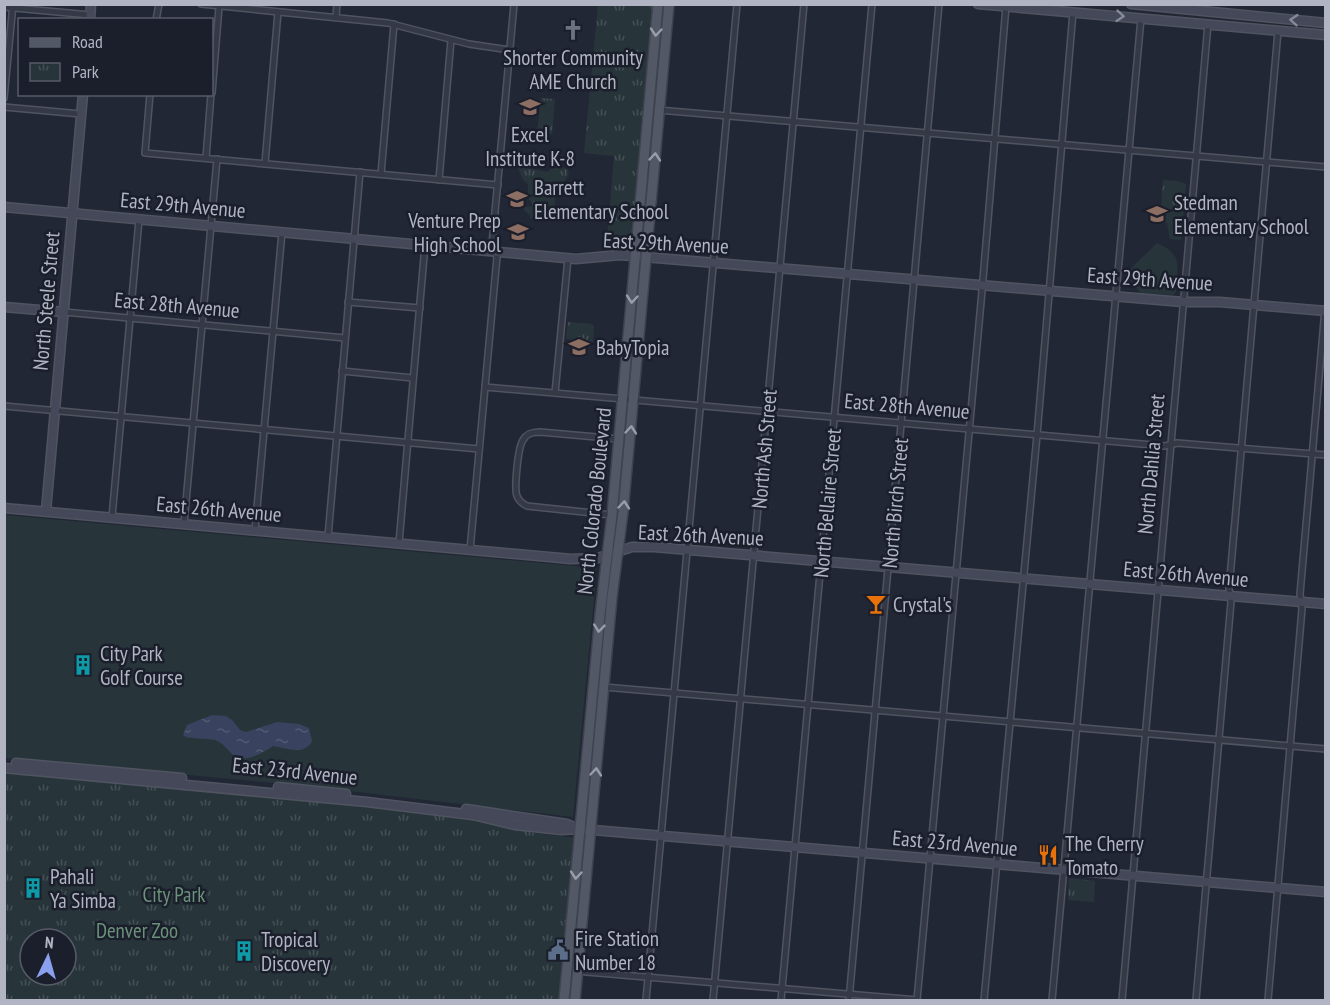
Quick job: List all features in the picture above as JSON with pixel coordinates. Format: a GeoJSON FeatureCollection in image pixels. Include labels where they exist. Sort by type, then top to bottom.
{"type":"FeatureCollection","features":[{"type":"Feature","properties":{"kind":"main road","name":"North Colorado Boulevard"},"geometry":{"type":"LineString","coordinates":[[654,110],[669,4]]}},
{"type":"Feature","properties":{"kind":"main road","name":"North Colorado Boulevard"},"geometry":{"type":"LineString","coordinates":[[564,1000],[619,551],[628,400],[654,110],[658,5]]}},
{"type":"Feature","properties":{"kind":"main road","name":"North Colorado Boulevard"},"geometry":{"type":"LineString","coordinates":[[575,1000],[601,605],[619,439],[628,400]]}},
{"type":"Feature","properties":{"kind":"street"},"geometry":{"type":"LineString","coordinates":[[4,8],[13,6],[90,17],[91,4]]}},
{"type":"Feature","properties":{"kind":"street"},"geometry":{"type":"LineString","coordinates":[[201,4],[394,24],[451,40],[510,50]]}},
{"type":"Feature","properties":{"kind":"street"},"geometry":{"type":"LineString","coordinates":[[336,17],[337,4]]}},
{"type":"Feature","properties":{"kind":"street"},"geometry":{"type":"LineString","coordinates":[[470,550],[496,260],[492,245],[514,4]]}},
{"type":"Feature","properties":{"kind":"street"},"geometry":{"type":"LineString","coordinates":[[646,1000],[737,4]]}},
{"type":"Feature","properties":{"kind":"street","name":"North Ash Street"},"geometry":{"type":"LineString","coordinates":[[713,1000],[804,4]]}},
{"type":"Feature","properties":{"kind":"street","name":"North Bellaire Street"},"geometry":{"type":"LineString","coordinates":[[781,1000],[872,4]]}},
{"type":"Feature","properties":{"kind":"street","name":"North Birch Street"},"geometry":{"type":"LineString","coordinates":[[849,998],[939,4]]}},
{"type":"Feature","properties":{"kind":"street"},"geometry":{"type":"LineString","coordinates":[[978,4],[1326,35]]}},
{"type":"Feature","properties":{"kind":"street"},"geometry":{"type":"LineString","coordinates":[[1131,4],[1201,8],[1326,23]]}},
{"type":"Feature","properties":{"kind":"street"},"geometry":{"type":"LineString","coordinates":[[567,970],[782,989],[849,998],[916,1000],[957,572],[1006,5]]}},
{"type":"Feature","properties":{"kind":"street"},"geometry":{"type":"LineString","coordinates":[[4,98],[13,6]]}},
{"type":"Feature","properties":{"kind":"street"},"geometry":{"type":"LineString","coordinates":[[213,72],[219,7]]}},
{"type":"Feature","properties":{"kind":"street"},"geometry":{"type":"LineString","coordinates":[[1201,8],[1208,24]]}},
{"type":"Feature","properties":{"kind":"street"},"geometry":{"type":"LineString","coordinates":[[265,163],[278,12]]}},
{"type":"Feature","properties":{"kind":"street"},"geometry":{"type":"LineString","coordinates":[[984,1000],[1037,435],[1072,14]]}},
{"type":"Feature","properties":{"kind":"street"},"geometry":{"type":"LineString","coordinates":[[1052,1000],[1140,20]]}},
{"type":"Feature","properties":{"kind":"street"},"geometry":{"type":"LineString","coordinates":[[381,174],[394,24]]}},
{"type":"Feature","properties":{"kind":"street","name":"North Dahlia Street"},"geometry":{"type":"LineString","coordinates":[[1122,1000],[1208,24]]}},
{"type":"Feature","properties":{"kind":"street"},"geometry":{"type":"LineString","coordinates":[[1196,1000],[1278,31]]}},
{"type":"Feature","properties":{"kind":"street"},"geometry":{"type":"LineString","coordinates":[[439,180],[451,40]]}},
{"type":"Feature","properties":{"kind":"street","name":"North Steele Street"},"geometry":{"type":"LineString","coordinates":[[46,512],[83,96]]}},
{"type":"Feature","properties":{"kind":"street"},"geometry":{"type":"LineString","coordinates":[[150,96],[145,153],[498,185]]}},
{"type":"Feature","properties":{"kind":"street"},"geometry":{"type":"LineString","coordinates":[[206,158],[211,96]]}},
{"type":"Feature","properties":{"kind":"street"},"geometry":{"type":"LineString","coordinates":[[4,107],[81,114]]}},
{"type":"Feature","properties":{"kind":"street"},"geometry":{"type":"LineString","coordinates":[[654,110],[1326,166]]}},
{"type":"Feature","properties":{"kind":"street"},"geometry":{"type":"LineString","coordinates":[[184,524],[217,159]]}},
{"type":"Feature","properties":{"kind":"street"},"geometry":{"type":"LineString","coordinates":[[328,537],[360,172]]}},
{"type":"Feature","properties":{"kind":"street","name":"East 29th Avenue"},"geometry":{"type":"LineString","coordinates":[[4,207],[494,251],[568,261],[610,254],[641,256],[713,265],[781,268],[1183,302],[1220,302],[1325,310]]}},
{"type":"Feature","properties":{"kind":"street"},"geometry":{"type":"LineString","coordinates":[[112,517],[139,220]]}},
{"type":"Feature","properties":{"kind":"street"},"geometry":{"type":"LineString","coordinates":[[255,530],[282,232]]}},
{"type":"Feature","properties":{"kind":"street"},"geometry":{"type":"LineString","coordinates":[[399,543],[425,245]]}},
{"type":"Feature","properties":{"kind":"street"},"geometry":{"type":"LineString","coordinates":[[555,393],[568,261]]}},
{"type":"Feature","properties":{"kind":"street"},"geometry":{"type":"LineString","coordinates":[[348,302],[420,308]]}},
{"type":"Feature","properties":{"kind":"street","name":"East 28th Avenue"},"geometry":{"type":"LineString","coordinates":[[4,307],[345,338]]}},
{"type":"Feature","properties":{"kind":"street"},"geometry":{"type":"LineString","coordinates":[[1268,1000],[1325,310]]}},
{"type":"Feature","properties":{"kind":"street"},"geometry":{"type":"LineString","coordinates":[[342,371],[413,378]]}},
{"type":"Feature","properties":{"kind":"street","name":"East 28th Avenue"},"geometry":{"type":"LineString","coordinates":[[485,387],[1165,446],[1177,443],[1326,455]]}},
{"type":"Feature","properties":{"kind":"street"},"geometry":{"type":"LineString","coordinates":[[4,406],[479,450]]}},
{"type":"Feature","properties":{"kind":"street"},"geometry":{"type":"LineString","coordinates":[[612,515],[532,507],[524,504],[516,492],[518,469],[521,445],[525,437],[531,433],[619,439]]}},
{"type":"Feature","properties":{"kind":"street","name":"East 26th Avenue"},"geometry":{"type":"LineString","coordinates":[[4,508],[571,559],[589,560],[640,546],[1326,604]]}},
{"type":"Feature","properties":{"kind":"street"},"geometry":{"type":"LineString","coordinates":[[604,687],[1326,749]]}},
{"type":"Feature","properties":{"kind":"street","name":"East 23rd Avenue"},"geometry":{"type":"LineString","coordinates":[[4,762],[318,791],[500,813],[586,829]]}},
{"type":"Feature","properties":{"kind":"street","name":"East 23rd Avenue"},"geometry":{"type":"LineString","coordinates":[[4,768],[367,802],[473,815],[521,826],[561,830],[586,829],[1326,892]]}},
{"type":"Feature","properties":{"kind":"street"},"geometry":{"type":"LineString","coordinates":[[367,802],[372,800],[404,801]]}},
{"type":"Feature","properties":{"kind":"green space"},"geometry":{"type":"Polygon","coordinates":[[[598,5],[653,5],[630,250],[606,250],[614,156],[584,153],[598,5]]]}},
{"type":"Feature","properties":{"kind":"green space"},"geometry":{"type":"Polygon","coordinates":[[[541,98],[555,99],[552,134],[537,133],[541,98]]]}},
{"type":"Feature","properties":{"kind":"green space"},"geometry":{"type":"Polygon","coordinates":[[[555,163],[568,170],[568,176],[557,187],[553,214],[547,211],[539,219],[536,213],[530,219],[530,215],[524,210],[524,207],[533,206],[528,196],[528,184],[523,180],[518,168],[521,165],[527,165],[528,168],[548,172],[555,163]]]}},
{"type":"Feature","properties":{"kind":"green space"},"geometry":{"type":"Polygon","coordinates":[[[1163,180],[1186,184],[1181,240],[1170,239],[1167,223],[1160,222],[1163,180]]]}},
{"type":"Feature","properties":{"kind":"green space"},"geometry":{"type":"Polygon","coordinates":[[[1157,243],[1172,252],[1177,262],[1176,292],[1173,295],[1141,293],[1126,277],[1126,273],[1157,243]]]}},
{"type":"Feature","properties":{"kind":"green space","name":"BabyTopia"},"geometry":{"type":"Polygon","coordinates":[[[568,322],[592,324],[594,326],[593,342],[566,339],[568,322]]]}},
{"type":"Feature","properties":{"kind":"green space","name":"City Park Golf Course"},"geometry":{"type":"Polygon","coordinates":[[[5,515],[597,568],[573,817],[306,786],[5,758],[5,515]]]}},
{"type":"Feature","properties":{"kind":"green space","name":"City Park"},"geometry":{"type":"Polygon","coordinates":[[[5,769],[72,779],[291,797],[469,817],[534,833],[576,838],[561,1000],[5,1000],[5,769]]]}},
{"type":"Feature","properties":{"kind":"green space"},"geometry":{"type":"Polygon","coordinates":[[[1069,878],[1095,881],[1094,902],[1068,900],[1069,878]]]}},
{"type":"Feature","properties":{"kind":"water"},"geometry":{"type":"Polygon","coordinates":[[[212,715],[226,716],[240,730],[246,732],[277,722],[299,724],[309,728],[312,741],[309,746],[300,750],[273,746],[259,754],[242,758],[233,755],[223,744],[215,740],[189,738],[183,735],[187,725],[212,715]]]}},
{"type":"Feature","properties":{"kind":"place","name":"Shorter Community AME Church"},"geometry":{"type":"Point","coordinates":[573,30]}},
{"type":"Feature","properties":{"kind":"place","name":"Excel Institute K-8"},"geometry":{"type":"Point","coordinates":[530,107]}},
{"type":"Feature","properties":{"kind":"place","name":"Barrett Elementary School"},"geometry":{"type":"Point","coordinates":[517,199]}},
{"type":"Feature","properties":{"kind":"place","name":"Stedman Elementary School"},"geometry":{"type":"Point","coordinates":[1157,214]}},
{"type":"Feature","properties":{"kind":"place","name":"Venture Prep High School"},"geometry":{"type":"Point","coordinates":[518,232]}},
{"type":"Feature","properties":{"kind":"place","name":"BabyTopia"},"geometry":{"type":"Point","coordinates":[579,347]}},
{"type":"Feature","properties":{"kind":"place","name":"Crystal's"},"geometry":{"type":"Point","coordinates":[876,604]}},
{"type":"Feature","properties":{"kind":"place","name":"City Park Golf Course"},"geometry":{"type":"Point","coordinates":[83,665]}},
{"type":"Feature","properties":{"kind":"place","name":"The Cherry Tomato"},"geometry":{"type":"Point","coordinates":[1048,855]}},
{"type":"Feature","properties":{"kind":"place","name":"Pahali Ya Simba"},"geometry":{"type":"Point","coordinates":[33,888]}},
{"type":"Feature","properties":{"kind":"place","name":"Fire Station Number 18"},"geometry":{"type":"Point","coordinates":[558,950]}},
{"type":"Feature","properties":{"kind":"place","name":"Tropical Discovery"},"geometry":{"type":"Point","coordinates":[244,951]}},
{"type":"Feature","properties":{"kind":"park label","name":"Denver Zoo"},"geometry":{"type":"Point","coordinates":[137,930]}}]}
